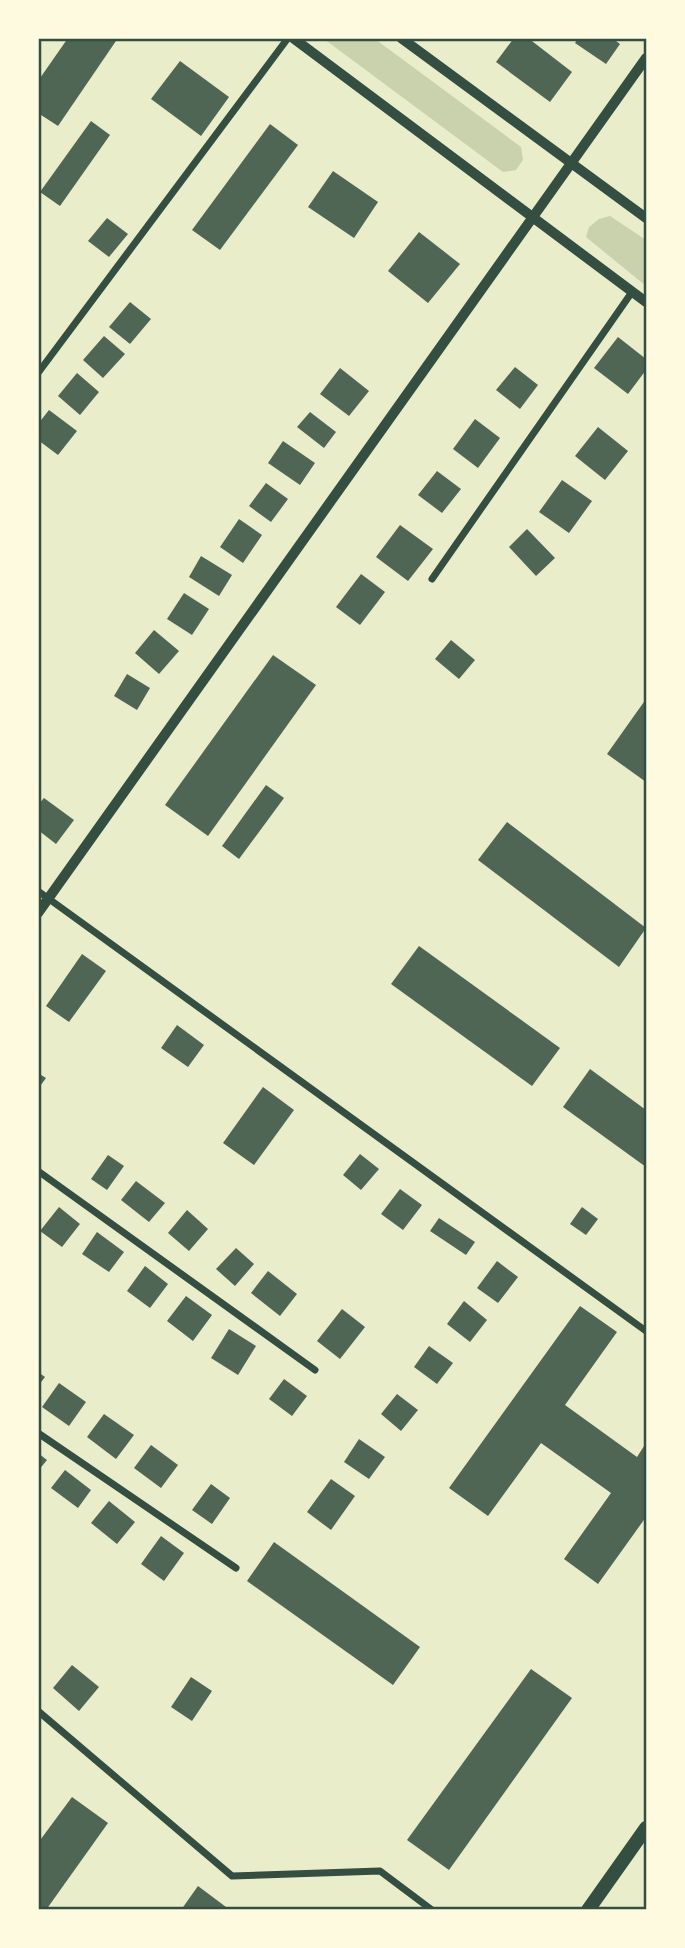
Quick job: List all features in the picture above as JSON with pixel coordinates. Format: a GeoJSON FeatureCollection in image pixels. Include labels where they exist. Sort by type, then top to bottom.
{"type":"FeatureCollection","features":[{"type":"Feature","properties":{"kind":"main road"},"geometry":{"type":"LineString","coordinates":[[588,1909],[646,1828]]}},
{"type":"Feature","properties":{"kind":"street"},"geometry":{"type":"LineString","coordinates":[[38,373],[290,38],[646,302]]}},
{"type":"Feature","properties":{"kind":"street"},"geometry":{"type":"LineString","coordinates":[[401,38],[646,218]]}},
{"type":"Feature","properties":{"kind":"street"},"geometry":{"type":"LineString","coordinates":[[38,913],[646,58]]}},
{"type":"Feature","properties":{"kind":"street"},"geometry":{"type":"LineString","coordinates":[[432,579],[632,292]]}},
{"type":"Feature","properties":{"kind":"street"},"geometry":{"type":"LineString","coordinates":[[38,891],[646,1331]]}},
{"type":"Feature","properties":{"kind":"street"},"geometry":{"type":"LineString","coordinates":[[38,1171],[315,1370]]}},
{"type":"Feature","properties":{"kind":"street"},"geometry":{"type":"LineString","coordinates":[[38,1433],[236,1568]]}},
{"type":"Feature","properties":{"kind":"street"},"geometry":{"type":"LineString","coordinates":[[38,1711],[232,1876],[380,1871],[432,1909]]}},
{"type":"Feature","properties":{"kind":"green space"},"geometry":{"type":"Polygon","coordinates":[[[324,39],[375,39],[521,147],[523,160],[516,170],[503,172],[324,39]]]}},
{"type":"Feature","properties":{"kind":"green space"},"geometry":{"type":"Polygon","coordinates":[[[610,216],[646,240],[646,286],[586,237],[589,227],[599,219],[610,216]]]}},
{"type":"Feature","properties":{"kind":"building"},"geometry":{"type":"Polygon","coordinates":[[[68,38],[118,38],[58,126],[38,113],[38,81],[68,38]]]}},
{"type":"Feature","properties":{"kind":"building"},"geometry":{"type":"Polygon","coordinates":[[[514,38],[528,38],[572,72],[550,102],[496,62],[514,38]]]}},
{"type":"Feature","properties":{"kind":"building"},"geometry":{"type":"Polygon","coordinates":[[[578,38],[612,38],[620,44],[606,64],[575,43],[578,38]]]}},
{"type":"Feature","properties":{"kind":"building"},"geometry":{"type":"Polygon","coordinates":[[[180,61],[229,97],[201,136],[151,99],[180,61]]]}},
{"type":"Feature","properties":{"kind":"building"},"geometry":{"type":"Polygon","coordinates":[[[91,121],[110,135],[60,206],[40,192],[91,121]]]}},
{"type":"Feature","properties":{"kind":"building"},"geometry":{"type":"Polygon","coordinates":[[[270,124],[298,145],[220,250],[192,230],[270,124]]]}},
{"type":"Feature","properties":{"kind":"building"},"geometry":{"type":"Polygon","coordinates":[[[333,171],[378,202],[354,238],[308,207],[333,171]]]}},
{"type":"Feature","properties":{"kind":"building"},"geometry":{"type":"Polygon","coordinates":[[[107,218],[128,234],[109,257],[88,241],[107,218]]]}},
{"type":"Feature","properties":{"kind":"building"},"geometry":{"type":"Polygon","coordinates":[[[419,232],[460,264],[428,303],[388,271],[419,232]]]}},
{"type":"Feature","properties":{"kind":"building"},"geometry":{"type":"Polygon","coordinates":[[[130,302],[151,319],[130,344],[109,327],[130,302]]]}},
{"type":"Feature","properties":{"kind":"building"},"geometry":{"type":"Polygon","coordinates":[[[104,336],[125,354],[103,378],[83,360],[104,336]]]}},
{"type":"Feature","properties":{"kind":"building"},"geometry":{"type":"Polygon","coordinates":[[[618,337],[646,359],[646,370],[628,394],[594,368],[618,337]]]}},
{"type":"Feature","properties":{"kind":"building"},"geometry":{"type":"Polygon","coordinates":[[[515,367],[538,385],[520,409],[496,390],[515,367]]]}},
{"type":"Feature","properties":{"kind":"building"},"geometry":{"type":"Polygon","coordinates":[[[340,368],[369,391],[349,416],[320,394],[340,368]]]}},
{"type":"Feature","properties":{"kind":"building"},"geometry":{"type":"Polygon","coordinates":[[[77,373],[99,392],[80,415],[58,396],[77,373]]]}},
{"type":"Feature","properties":{"kind":"building"},"geometry":{"type":"Polygon","coordinates":[[[49,410],[77,431],[58,455],[38,440],[38,424],[49,410]]]}},
{"type":"Feature","properties":{"kind":"building"},"geometry":{"type":"Polygon","coordinates":[[[310,412],[336,432],[324,448],[297,427],[310,412]]]}},
{"type":"Feature","properties":{"kind":"building"},"geometry":{"type":"Polygon","coordinates":[[[475,419],[500,438],[478,468],[453,449],[475,419]]]}},
{"type":"Feature","properties":{"kind":"building"},"geometry":{"type":"Polygon","coordinates":[[[598,427],[628,451],[605,480],[575,456],[598,427]]]}},
{"type":"Feature","properties":{"kind":"building"},"geometry":{"type":"Polygon","coordinates":[[[283,441],[315,463],[300,485],[268,463],[283,441]]]}},
{"type":"Feature","properties":{"kind":"building"},"geometry":{"type":"Polygon","coordinates":[[[437,471],[461,489],[442,513],[418,495],[437,471]]]}},
{"type":"Feature","properties":{"kind":"building"},"geometry":{"type":"Polygon","coordinates":[[[562,480],[592,501],[569,533],[539,512],[562,480]]]}},
{"type":"Feature","properties":{"kind":"building"},"geometry":{"type":"Polygon","coordinates":[[[266,483],[288,499],[271,522],[249,506],[266,483]]]}},
{"type":"Feature","properties":{"kind":"building"},"geometry":{"type":"Polygon","coordinates":[[[239,519],[262,535],[243,563],[220,547],[239,519]]]}},
{"type":"Feature","properties":{"kind":"building"},"geometry":{"type":"Polygon","coordinates":[[[400,525],[433,549],[408,581],[376,557],[400,525]]]}},
{"type":"Feature","properties":{"kind":"building"},"geometry":{"type":"Polygon","coordinates":[[[527,529],[555,558],[536,576],[509,547],[527,529]]]}},
{"type":"Feature","properties":{"kind":"building"},"geometry":{"type":"Polygon","coordinates":[[[201,556],[232,575],[219,596],[189,577],[201,556]]]}},
{"type":"Feature","properties":{"kind":"building"},"geometry":{"type":"Polygon","coordinates":[[[361,574],[385,592],[360,625],[336,607],[361,574]]]}},
{"type":"Feature","properties":{"kind":"building"},"geometry":{"type":"Polygon","coordinates":[[[184,593],[209,609],[192,635],[167,619],[184,593]]]}},
{"type":"Feature","properties":{"kind":"building"},"geometry":{"type":"Polygon","coordinates":[[[154,630],[179,651],[159,674],[135,653],[154,630]]]}},
{"type":"Feature","properties":{"kind":"building"},"geometry":{"type":"Polygon","coordinates":[[[451,640],[475,660],[459,679],[435,659],[451,640]]]}},
{"type":"Feature","properties":{"kind":"building"},"geometry":{"type":"Polygon","coordinates":[[[273,655],[316,685],[208,836],[165,805],[273,655]]]}},
{"type":"Feature","properties":{"kind":"building"},"geometry":{"type":"Polygon","coordinates":[[[127,674],[150,688],[137,710],[114,696],[127,674]]]}},
{"type":"Feature","properties":{"kind":"building"},"geometry":{"type":"Polygon","coordinates":[[[646,699],[646,782],[607,754],[646,699]]]}},
{"type":"Feature","properties":{"kind":"building"},"geometry":{"type":"Polygon","coordinates":[[[266,785],[284,798],[239,859],[222,846],[266,785]]]}},
{"type":"Feature","properties":{"kind":"building"},"geometry":{"type":"Polygon","coordinates":[[[44,798],[74,820],[56,844],[38,830],[38,805],[44,798]]]}},
{"type":"Feature","properties":{"kind":"building"},"geometry":{"type":"Polygon","coordinates":[[[507,822],[646,928],[619,967],[478,860],[507,822]]]}},
{"type":"Feature","properties":{"kind":"building"},"geometry":{"type":"Polygon","coordinates":[[[419,946],[560,1048],[532,1086],[391,984],[419,946]]]}},
{"type":"Feature","properties":{"kind":"building"},"geometry":{"type":"Polygon","coordinates":[[[82,954],[106,971],[69,1022],[46,1006],[82,954]]]}},
{"type":"Feature","properties":{"kind":"building"},"geometry":{"type":"Polygon","coordinates":[[[177,1025],[204,1045],[188,1067],[161,1048],[177,1025]]]}},
{"type":"Feature","properties":{"kind":"building"},"geometry":{"type":"Polygon","coordinates":[[[590,1069],[646,1110],[646,1167],[563,1107],[590,1069]]]}},
{"type":"Feature","properties":{"kind":"building"},"geometry":{"type":"Polygon","coordinates":[[[38,1073],[46,1078],[38,1089],[38,1073]]]}},
{"type":"Feature","properties":{"kind":"building"},"geometry":{"type":"Polygon","coordinates":[[[263,1087],[294,1110],[254,1165],[223,1143],[263,1087]]]}},
{"type":"Feature","properties":{"kind":"building"},"geometry":{"type":"Polygon","coordinates":[[[360,1154],[379,1169],[361,1190],[343,1175],[360,1154]]]}},
{"type":"Feature","properties":{"kind":"building"},"geometry":{"type":"Polygon","coordinates":[[[108,1155],[124,1166],[107,1190],[91,1179],[108,1155]]]}},
{"type":"Feature","properties":{"kind":"building"},"geometry":{"type":"Polygon","coordinates":[[[136,1181],[165,1203],[149,1222],[121,1200],[136,1181]]]}},
{"type":"Feature","properties":{"kind":"building"},"geometry":{"type":"Polygon","coordinates":[[[400,1189],[422,1205],[403,1230],[381,1214],[400,1189]]]}},
{"type":"Feature","properties":{"kind":"building"},"geometry":{"type":"Polygon","coordinates":[[[59,1207],[80,1224],[62,1247],[40,1231],[59,1207]]]}},
{"type":"Feature","properties":{"kind":"building"},"geometry":{"type":"Polygon","coordinates":[[[582,1207],[598,1219],[586,1235],[570,1224],[582,1207]]]}},
{"type":"Feature","properties":{"kind":"building"},"geometry":{"type":"Polygon","coordinates":[[[187,1210],[208,1229],[189,1251],[168,1233],[187,1210]]]}},
{"type":"Feature","properties":{"kind":"building"},"geometry":{"type":"Polygon","coordinates":[[[439,1218],[475,1242],[466,1255],[430,1231],[439,1218]]]}},
{"type":"Feature","properties":{"kind":"building"},"geometry":{"type":"Polygon","coordinates":[[[97,1232],[124,1252],[109,1272],[82,1254],[97,1232]]]}},
{"type":"Feature","properties":{"kind":"building"},"geometry":{"type":"Polygon","coordinates":[[[236,1248],[254,1264],[235,1286],[216,1269],[236,1248]]]}},
{"type":"Feature","properties":{"kind":"building"},"geometry":{"type":"Polygon","coordinates":[[[497,1261],[518,1277],[498,1303],[477,1288],[497,1261]]]}},
{"type":"Feature","properties":{"kind":"building"},"geometry":{"type":"Polygon","coordinates":[[[145,1266],[168,1284],[150,1308],[127,1291],[145,1266]]]}},
{"type":"Feature","properties":{"kind":"building"},"geometry":{"type":"Polygon","coordinates":[[[268,1271],[297,1294],[280,1316],[251,1293],[268,1271]]]}},
{"type":"Feature","properties":{"kind":"building"},"geometry":{"type":"Polygon","coordinates":[[[186,1296],[212,1315],[193,1341],[167,1321],[186,1296]]]}},
{"type":"Feature","properties":{"kind":"building"},"geometry":{"type":"Polygon","coordinates":[[[464,1301],[487,1320],[470,1342],[447,1324],[464,1301]]]}},
{"type":"Feature","properties":{"kind":"building"},"geometry":{"type":"Polygon","coordinates":[[[580,1306],[617,1332],[565,1405],[637,1457],[646,1443],[646,1517],[598,1584],[564,1559],[611,1493],[541,1443],[488,1516],[449,1488],[580,1306]]]}},
{"type":"Feature","properties":{"kind":"building"},"geometry":{"type":"Polygon","coordinates":[[[342,1309],[365,1327],[340,1359],[317,1341],[342,1309]]]}},
{"type":"Feature","properties":{"kind":"building"},"geometry":{"type":"Polygon","coordinates":[[[229,1329],[256,1346],[238,1375],[211,1358],[229,1329]]]}},
{"type":"Feature","properties":{"kind":"building"},"geometry":{"type":"Polygon","coordinates":[[[429,1346],[453,1363],[437,1384],[414,1367],[429,1346]]]}},
{"type":"Feature","properties":{"kind":"building"},"geometry":{"type":"Polygon","coordinates":[[[38,1372],[45,1377],[38,1386],[38,1372]]]}},
{"type":"Feature","properties":{"kind":"building"},"geometry":{"type":"Polygon","coordinates":[[[284,1379],[307,1396],[292,1416],[269,1399],[284,1379]]]}},
{"type":"Feature","properties":{"kind":"building"},"geometry":{"type":"Polygon","coordinates":[[[59,1383],[86,1402],[69,1426],[42,1407],[59,1383]]]}},
{"type":"Feature","properties":{"kind":"building"},"geometry":{"type":"Polygon","coordinates":[[[397,1394],[418,1410],[401,1431],[381,1414],[397,1394]]]}},
{"type":"Feature","properties":{"kind":"building"},"geometry":{"type":"Polygon","coordinates":[[[104,1414],[134,1435],[116,1459],[87,1437],[104,1414]]]}},
{"type":"Feature","properties":{"kind":"building"},"geometry":{"type":"Polygon","coordinates":[[[359,1439],[385,1457],[369,1479],[344,1462],[359,1439]]]}},
{"type":"Feature","properties":{"kind":"building"},"geometry":{"type":"Polygon","coordinates":[[[151,1445],[178,1465],[161,1488],[134,1468],[151,1445]]]}},
{"type":"Feature","properties":{"kind":"building"},"geometry":{"type":"Polygon","coordinates":[[[38,1453],[47,1460],[38,1471],[38,1453]]]}},
{"type":"Feature","properties":{"kind":"building"},"geometry":{"type":"Polygon","coordinates":[[[65,1470],[91,1490],[78,1508],[51,1488],[65,1470]]]}},
{"type":"Feature","properties":{"kind":"building"},"geometry":{"type":"Polygon","coordinates":[[[331,1479],[355,1496],[331,1530],[307,1512],[331,1479]]]}},
{"type":"Feature","properties":{"kind":"building"},"geometry":{"type":"Polygon","coordinates":[[[211,1484],[230,1498],[212,1524],[192,1510],[211,1484]]]}},
{"type":"Feature","properties":{"kind":"building"},"geometry":{"type":"Polygon","coordinates":[[[109,1501],[135,1522],[117,1544],[91,1523],[109,1501]]]}},
{"type":"Feature","properties":{"kind":"building"},"geometry":{"type":"Polygon","coordinates":[[[161,1536],[184,1553],[164,1581],[141,1564],[161,1536]]]}},
{"type":"Feature","properties":{"kind":"building"},"geometry":{"type":"Polygon","coordinates":[[[274,1542],[420,1647],[393,1685],[247,1581],[274,1542]]]}},
{"type":"Feature","properties":{"kind":"building"},"geometry":{"type":"Polygon","coordinates":[[[72,1665],[99,1687],[79,1711],[53,1688],[72,1665]]]}},
{"type":"Feature","properties":{"kind":"building"},"geometry":{"type":"Polygon","coordinates":[[[531,1669],[572,1698],[449,1870],[407,1840],[531,1669]]]}},
{"type":"Feature","properties":{"kind":"building"},"geometry":{"type":"Polygon","coordinates":[[[191,1677],[212,1691],[192,1721],[171,1707],[191,1677]]]}},
{"type":"Feature","properties":{"kind":"building"},"geometry":{"type":"Polygon","coordinates":[[[72,1797],[108,1823],[46,1910],[38,1910],[38,1843],[72,1797]]]}},
{"type":"Feature","properties":{"kind":"building"},"geometry":{"type":"Polygon","coordinates":[[[198,1886],[230,1910],[181,1910],[198,1886]]]}}]}
